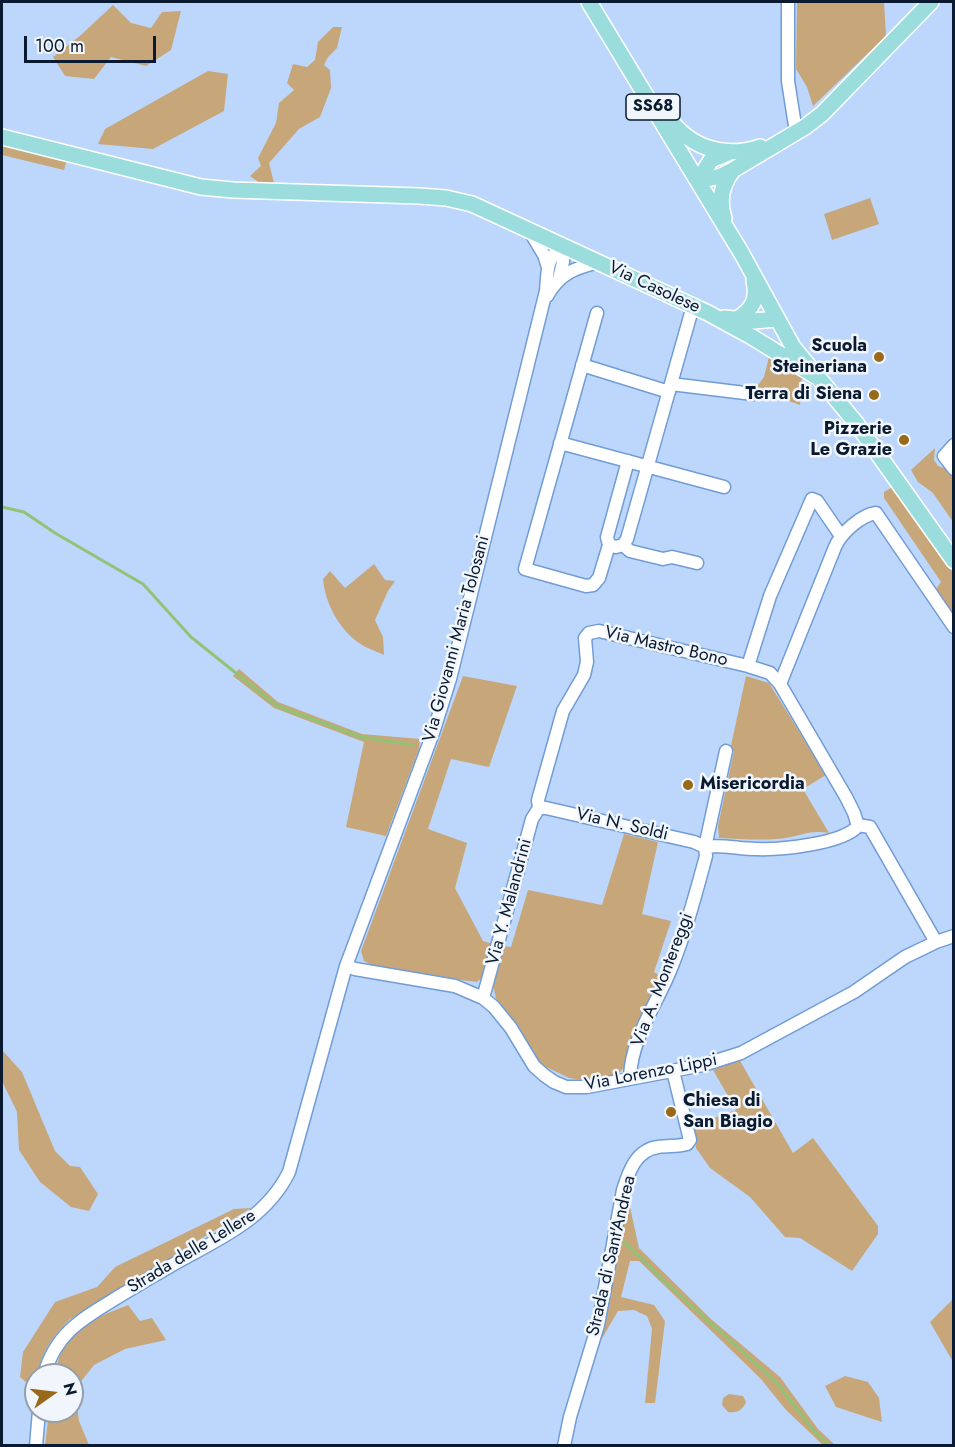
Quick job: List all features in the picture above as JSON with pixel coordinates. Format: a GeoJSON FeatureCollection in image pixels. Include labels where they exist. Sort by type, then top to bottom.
{"type":"FeatureCollection","features":[{"type":"Feature","properties":{"kind":"main road","name":"SS68"},"geometry":{"type":"LineString","coordinates":[[589,2],[734,240],[794,347],[861,429],[954,561]]}},
{"type":"Feature","properties":{"kind":"main road"},"geometry":{"type":"LineString","coordinates":[[698,181],[721,176],[733,170],[816,120],[931,2]]}},
{"type":"Feature","properties":{"kind":"main road"},"geometry":{"type":"LineString","coordinates":[[608,34],[639,72],[680,131],[700,146],[728,153]]}},
{"type":"Feature","properties":{"kind":"main road"},"geometry":{"type":"LineString","coordinates":[[698,181],[711,160],[728,153],[750,150],[789,136]]}},
{"type":"Feature","properties":{"kind":"main road","name":"Via Casolese"},"geometry":{"type":"LineString","coordinates":[[2,137],[201,187],[446,198],[471,204],[708,313],[817,377]]}},
{"type":"Feature","properties":{"kind":"main road"},"geometry":{"type":"LineString","coordinates":[[733,170],[725,183],[721,204],[734,240]]}},
{"type":"Feature","properties":{"kind":"main road"},"geometry":{"type":"LineString","coordinates":[[737,319],[748,311],[755,301],[756,291],[752,272]]}},
{"type":"Feature","properties":{"kind":"main road","name":"Via Casolese"},"geometry":{"type":"LineString","coordinates":[[708,313],[754,321],[777,319]]}},
{"type":"Feature","properties":{"kind":"main road"},"geometry":{"type":"LineString","coordinates":[[752,337],[770,331],[777,319]]}},
{"type":"Feature","properties":{"kind":"street"},"geometry":{"type":"LineString","coordinates":[[788,2],[789,136]]}},
{"type":"Feature","properties":{"kind":"street"},"geometry":{"type":"LineString","coordinates":[[529,230],[544,255],[548,268]]}},
{"type":"Feature","properties":{"kind":"street","name":"Via Giovanni Maria Tolosani"},"geometry":{"type":"LineString","coordinates":[[346,966],[434,733],[543,304],[548,268],[553,254],[564,245]]}},
{"type":"Feature","properties":{"kind":"street","name":"Via Giovanni Maria Tolosani"},"geometry":{"type":"LineString","coordinates":[[543,304],[559,279],[564,245]]}},
{"type":"Feature","properties":{"kind":"street"},"geometry":{"type":"LineString","coordinates":[[559,279],[575,268],[599,262]]}},
{"type":"Feature","properties":{"kind":"street"},"geometry":{"type":"LineString","coordinates":[[609,545],[616,547],[623,545],[627,539],[693,306]]}},
{"type":"Feature","properties":{"kind":"street"},"geometry":{"type":"LineString","coordinates":[[597,313],[525,569],[586,586],[593,585],[599,578],[609,545],[608,532],[628,461]]}},
{"type":"Feature","properties":{"kind":"street"},"geometry":{"type":"LineString","coordinates":[[582,365],[670,388],[753,394]]}},
{"type":"Feature","properties":{"kind":"street"},"geometry":{"type":"LineString","coordinates":[[560,443],[724,487]]}},
{"type":"Feature","properties":{"kind":"street"},"geometry":{"type":"LineString","coordinates":[[954,445],[944,456],[954,469]]}},
{"type":"Feature","properties":{"kind":"street"},"geometry":{"type":"LineString","coordinates":[[748,666],[767,604],[812,500],[817,501],[841,536]]}},
{"type":"Feature","properties":{"kind":"street"},"geometry":{"type":"LineString","coordinates":[[936,942],[870,827],[858,825],[846,797],[780,684],[841,536],[868,515],[876,513],[954,627]]}},
{"type":"Feature","properties":{"kind":"street"},"geometry":{"type":"LineString","coordinates":[[623,545],[630,551],[663,559],[672,556],[697,563]]}},
{"type":"Feature","properties":{"kind":"street","name":"Via Mastro Bono"},"geometry":{"type":"LineString","coordinates":[[538,808],[538,800],[563,711],[584,675],[587,662],[585,640],[587,634],[599,631],[748,666],[770,673],[780,684]]}},
{"type":"Feature","properties":{"kind":"street","name":"Via A. Montereggi"},"geometry":{"type":"LineString","coordinates":[[630,1078],[643,1025],[670,971],[683,936],[705,859],[705,847],[726,751]]}},
{"type":"Feature","properties":{"kind":"street","name":"Via N. Soldi"},"geometry":{"type":"LineString","coordinates":[[538,808],[653,832],[698,843],[705,847],[762,849],[793,847],[840,837],[853,831],[858,825]]}},
{"type":"Feature","properties":{"kind":"street","name":"Via Y. Malandrini"},"geometry":{"type":"LineString","coordinates":[[483,998],[532,819],[538,808]]}},
{"type":"Feature","properties":{"kind":"street","name":"Via Lorenzo Lippi"},"geometry":{"type":"LineString","coordinates":[[346,966],[455,986],[483,998],[502,1016],[534,1066],[554,1082],[566,1087],[587,1087],[703,1065],[741,1053],[854,993],[905,957],[954,936]]}},
{"type":"Feature","properties":{"kind":"street","name":"Strada delle Lellere"},"geometry":{"type":"LineString","coordinates":[[49,1363],[54,1348],[74,1325],[155,1274],[243,1224],[266,1207],[279,1191],[293,1160],[346,966]]}},
{"type":"Feature","properties":{"kind":"street","name":"Strada di Sant'Andrea"},"geometry":{"type":"LineString","coordinates":[[564,1446],[570,1417],[598,1325],[628,1173],[635,1160],[644,1152],[656,1147],[678,1147],[687,1144],[690,1140],[674,1071]]}},
{"type":"Feature","properties":{"kind":"street"},"geometry":{"type":"LineString","coordinates":[[36,1446],[38,1423]]}},
{"type":"Feature","properties":{"kind":"shaded area"},"geometry":{"type":"Polygon","coordinates":[[[797,2],[884,2],[886,36],[813,106],[807,87],[796,69],[797,2]]]}},
{"type":"Feature","properties":{"kind":"shaded area"},"geometry":{"type":"Polygon","coordinates":[[[113,5],[131,23],[151,28],[162,12],[181,11],[171,50],[146,66],[111,57],[94,79],[65,76],[53,57],[113,5]]]}},
{"type":"Feature","properties":{"kind":"shaded area"},"geometry":{"type":"Polygon","coordinates":[[[333,27],[342,27],[337,48],[324,65],[330,70],[331,88],[320,117],[299,129],[269,163],[274,183],[261,184],[250,176],[261,166],[258,158],[276,123],[279,103],[294,90],[287,83],[293,64],[307,67],[315,60],[318,42],[333,27]]]}},
{"type":"Feature","properties":{"kind":"shaded area"},"geometry":{"type":"Polygon","coordinates":[[[208,71],[228,74],[224,111],[153,149],[98,144],[105,129],[208,71]]]}},
{"type":"Feature","properties":{"kind":"shaded area"},"geometry":{"type":"Polygon","coordinates":[[[2,142],[67,159],[64,170],[2,155],[2,142]]]}},
{"type":"Feature","properties":{"kind":"shaded area"},"geometry":{"type":"Polygon","coordinates":[[[870,198],[879,224],[832,240],[824,214],[870,198]]]}},
{"type":"Feature","properties":{"kind":"shaded area"},"geometry":{"type":"Polygon","coordinates":[[[769,357],[802,376],[800,405],[755,389],[764,377],[769,357]]]}},
{"type":"Feature","properties":{"kind":"shaded area"},"geometry":{"type":"Polygon","coordinates":[[[935,448],[934,460],[938,466],[948,469],[953,476],[953,522],[933,493],[918,482],[911,470],[935,448]]]}},
{"type":"Feature","properties":{"kind":"shaded area"},"geometry":{"type":"Polygon","coordinates":[[[894,486],[953,572],[953,615],[936,589],[941,582],[884,498],[884,492],[894,486]]]}},
{"type":"Feature","properties":{"kind":"shaded area"},"geometry":{"type":"Polygon","coordinates":[[[374,564],[385,580],[395,581],[375,620],[383,637],[384,655],[362,645],[339,623],[330,606],[323,579],[330,571],[345,588],[374,564]]]}},
{"type":"Feature","properties":{"kind":"shaded area"},"geometry":{"type":"Polygon","coordinates":[[[239,669],[278,702],[362,734],[420,739],[419,749],[386,836],[346,827],[364,742],[274,708],[233,676],[239,669]]]}},
{"type":"Feature","properties":{"kind":"shaded area"},"geometry":{"type":"Polygon","coordinates":[[[463,676],[517,686],[489,767],[451,759],[428,829],[467,843],[455,888],[483,941],[493,944],[484,976],[477,982],[382,970],[364,961],[361,951],[463,676]]]}},
{"type":"Feature","properties":{"kind":"shaded area"},"geometry":{"type":"Polygon","coordinates":[[[746,676],[769,683],[826,775],[803,789],[829,833],[812,832],[786,838],[752,840],[719,838],[718,826],[734,751],[730,750],[746,676]]]}},
{"type":"Feature","properties":{"kind":"shaded area"},"geometry":{"type":"Polygon","coordinates":[[[624,834],[658,842],[642,914],[671,921],[654,972],[661,976],[639,1020],[624,1067],[617,1076],[590,1081],[569,1078],[540,1064],[519,1030],[497,1003],[492,981],[502,946],[511,947],[528,890],[602,905],[624,834]]]}},
{"type":"Feature","properties":{"kind":"shaded area"},"geometry":{"type":"Polygon","coordinates":[[[2,1050],[22,1072],[55,1151],[70,1166],[80,1167],[98,1194],[89,1211],[71,1207],[40,1182],[19,1150],[17,1112],[2,1081],[2,1050]]]}},
{"type":"Feature","properties":{"kind":"shaded area"},"geometry":{"type":"Polygon","coordinates":[[[739,1059],[793,1153],[813,1138],[878,1226],[878,1234],[852,1271],[800,1238],[785,1237],[750,1197],[710,1168],[696,1148],[693,1126],[736,1110],[713,1070],[739,1059]]]}},
{"type":"Feature","properties":{"kind":"shaded area"},"geometry":{"type":"Polygon","coordinates":[[[629,1186],[630,1207],[639,1248],[712,1320],[780,1377],[818,1429],[835,1445],[823,1445],[786,1410],[760,1378],[639,1261],[630,1261],[621,1297],[654,1305],[665,1321],[655,1403],[645,1403],[652,1329],[647,1316],[634,1310],[618,1311],[600,1342],[629,1186]]]}},
{"type":"Feature","properties":{"kind":"shaded area"},"geometry":{"type":"Polygon","coordinates":[[[251,1208],[69,1320],[44,1352],[40,1363],[24,1363],[24,1380],[20,1377],[23,1352],[55,1302],[97,1287],[115,1267],[234,1209],[251,1208]]]}},
{"type":"Feature","properties":{"kind":"shaded area"},"geometry":{"type":"Polygon","coordinates":[[[953,1299],[953,1362],[930,1322],[953,1299]]]}},
{"type":"Feature","properties":{"kind":"shaded area"},"geometry":{"type":"Polygon","coordinates":[[[128,1305],[140,1321],[152,1318],[166,1340],[125,1349],[94,1365],[84,1378],[84,1363],[58,1363],[66,1343],[80,1328],[128,1305]]]}},
{"type":"Feature","properties":{"kind":"shaded area"},"geometry":{"type":"Polygon","coordinates":[[[845,1376],[868,1382],[879,1398],[882,1422],[836,1407],[825,1386],[845,1376]]]}},
{"type":"Feature","properties":{"kind":"shaded area"},"geometry":{"type":"Polygon","coordinates":[[[729,1394],[743,1396],[746,1402],[743,1408],[737,1412],[728,1412],[722,1405],[723,1398],[729,1394]]]}},
{"type":"Feature","properties":{"kind":"shaded area"},"geometry":{"type":"Polygon","coordinates":[[[48,1423],[80,1423],[89,1445],[45,1446],[48,1423]]]}},
{"type":"Feature","properties":{"kind":"waterway"},"geometry":{"type":"LineString","coordinates":[[2,507],[24,512],[55,533],[143,584],[191,637],[277,706],[361,737],[413,745]]}},
{"type":"Feature","properties":{"kind":"waterway"},"geometry":{"type":"LineString","coordinates":[[624,1242],[776,1382],[814,1431],[830,1446]]}},
{"type":"Feature","properties":{"kind":"place","name":"Scuola Steineriana"},"geometry":{"type":"Point","coordinates":[879,357]}},
{"type":"Feature","properties":{"kind":"place","name":"Terra di Siena"},"geometry":{"type":"Point","coordinates":[874,395]}},
{"type":"Feature","properties":{"kind":"place","name":"Pizzerie Le Grazie"},"geometry":{"type":"Point","coordinates":[904,440]}},
{"type":"Feature","properties":{"kind":"place","name":"Misericordia"},"geometry":{"type":"Point","coordinates":[688,785]}},
{"type":"Feature","properties":{"kind":"place","name":"Chiesa di San Biagio"},"geometry":{"type":"Point","coordinates":[671,1112]}}]}
